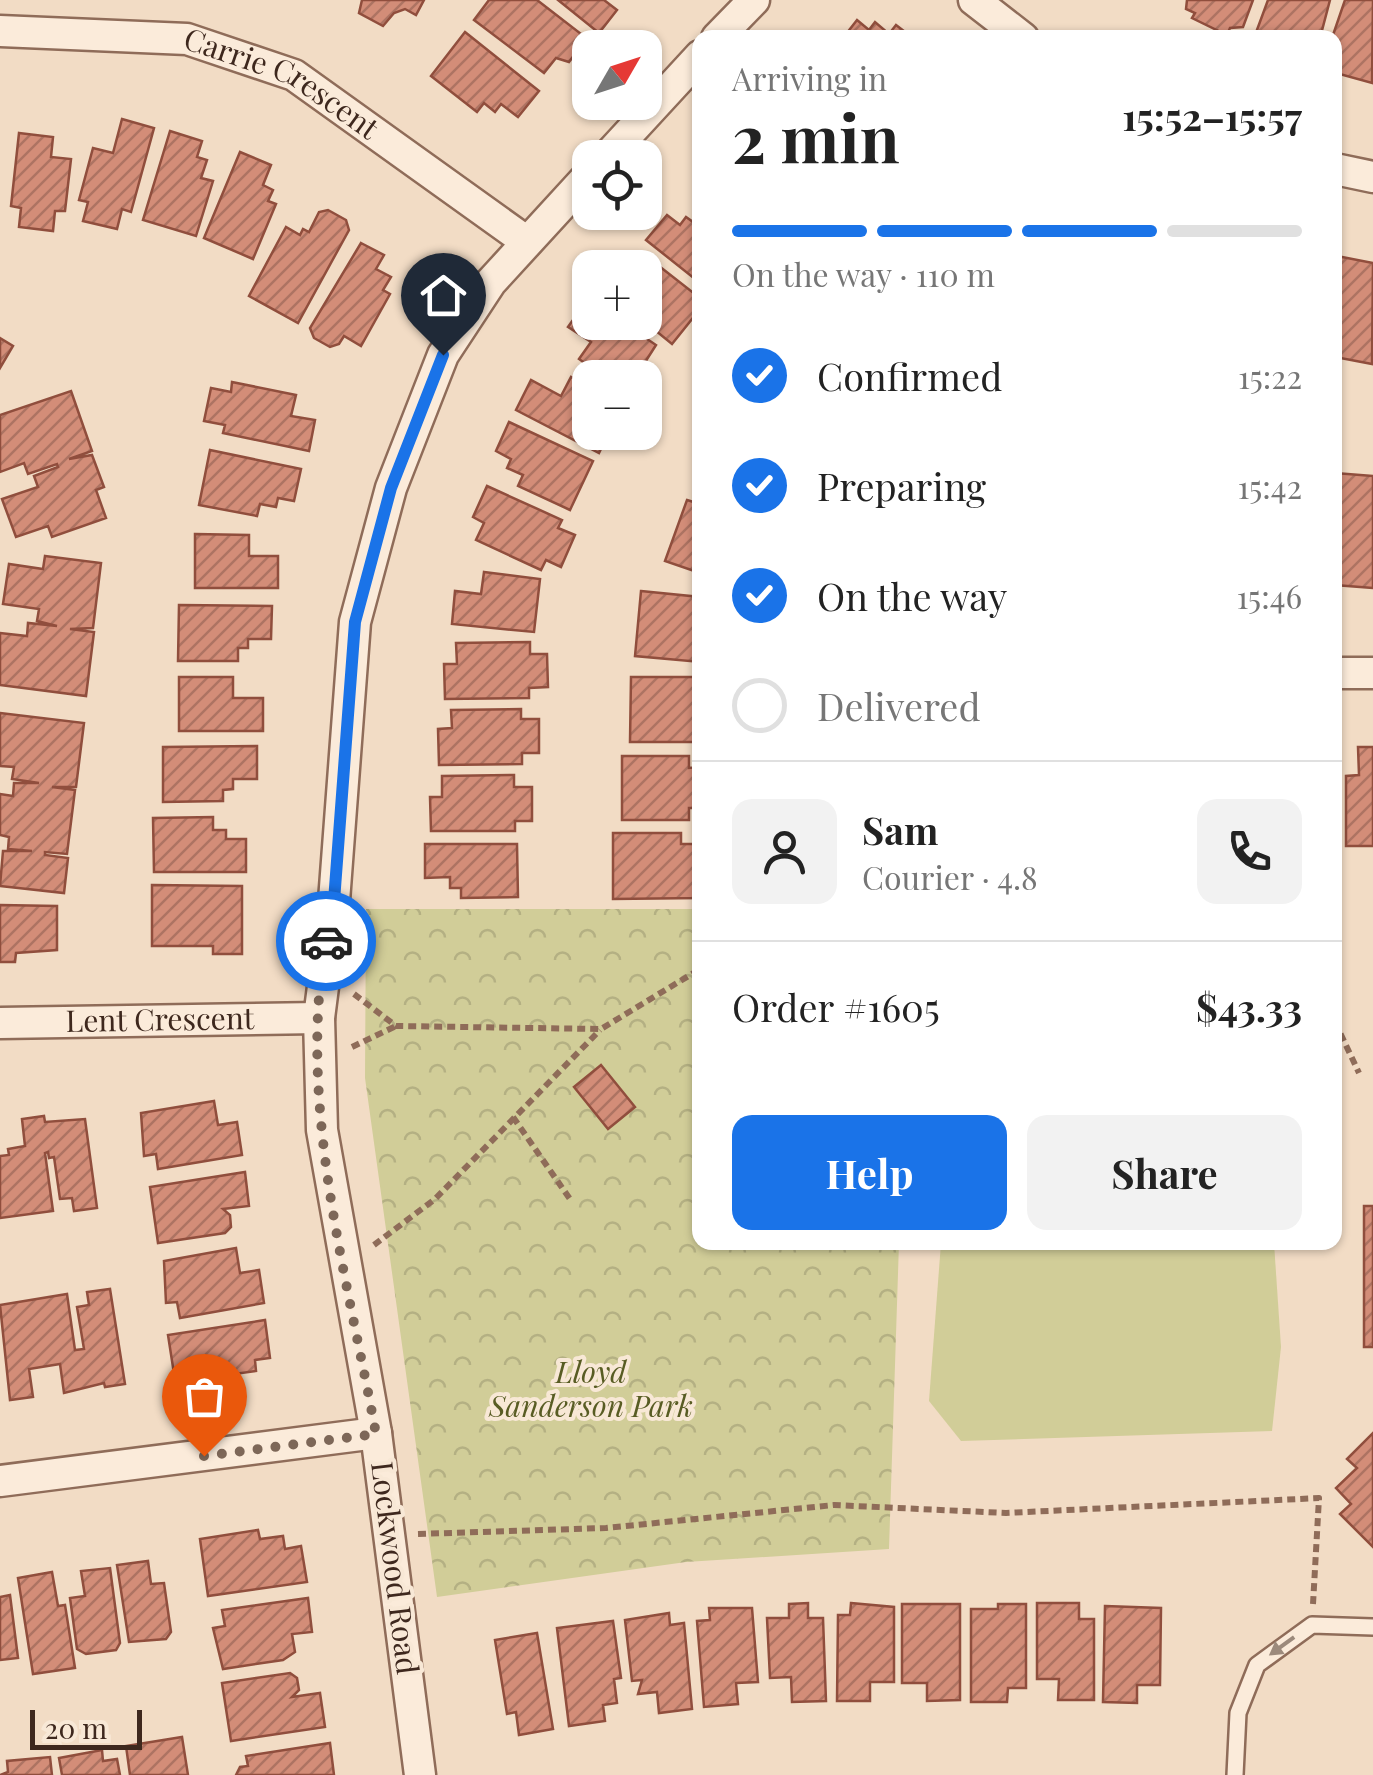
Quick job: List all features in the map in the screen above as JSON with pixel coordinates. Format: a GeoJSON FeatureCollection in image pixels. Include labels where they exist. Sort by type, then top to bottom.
{"type":"FeatureCollection","features":[{"type":"Feature","properties":{"kind":"street"},"geometry":{"type":"LineString","coordinates":[[725,30],[754,0]]}},
{"type":"Feature","properties":{"kind":"street"},"geometry":{"type":"LineString","coordinates":[[974,0],[1013,30]]}},
{"type":"Feature","properties":{"kind":"street","name":"Carrie Crescent"},"geometry":{"type":"LineString","coordinates":[[0,31],[187,39],[294,75],[527,242]]}},
{"type":"Feature","properties":{"kind":"street"},"geometry":{"type":"LineString","coordinates":[[623,140],[692,65]]}},
{"type":"Feature","properties":{"kind":"street"},"geometry":{"type":"LineString","coordinates":[[1342,171],[1373,177]]}},
{"type":"Feature","properties":{"kind":"street","name":"Lockwood Road"},"geometry":{"type":"LineString","coordinates":[[420,1775],[376,1434],[322,1130],[323,970],[334,901],[355,622],[391,488],[443,355],[491,282],[572,193]]}},
{"type":"Feature","properties":{"kind":"street"},"geometry":{"type":"LineString","coordinates":[[1342,673],[1373,673]]}},
{"type":"Feature","properties":{"kind":"street","name":"Lent Crescent"},"geometry":{"type":"LineString","coordinates":[[0,1023],[320,1018]]}},
{"type":"Feature","properties":{"kind":"street"},"geometry":{"type":"LineString","coordinates":[[0,1481],[376,1434]]}},
{"type":"Feature","properties":{"kind":"lane"},"geometry":{"type":"LineString","coordinates":[[1234,1775],[1238,1713],[1257,1664],[1312,1625],[1373,1628]]}},
{"type":"Feature","properties":{"kind":"path"},"geometry":{"type":"LineString","coordinates":[[323,970],[396,1026]]}},
{"type":"Feature","properties":{"kind":"path"},"geometry":{"type":"LineString","coordinates":[[345,1267],[435,1199],[601,1029],[692,974]]}},
{"type":"Feature","properties":{"kind":"path"},"geometry":{"type":"LineString","coordinates":[[320,1062],[396,1026],[601,1029]]}},
{"type":"Feature","properties":{"kind":"path"},"geometry":{"type":"LineString","coordinates":[[1342,1037],[1359,1074]]}},
{"type":"Feature","properties":{"kind":"path"},"geometry":{"type":"LineString","coordinates":[[513,1117],[572,1202]]}},
{"type":"Feature","properties":{"kind":"path"},"geometry":{"type":"LineString","coordinates":[[391,1535],[606,1528],[834,1505],[1006,1513],[1319,1498],[1312,1625]]}},
{"type":"Feature","properties":{"kind":"green space","name":"Lloyd Sanderson Park"},"geometry":{"type":"Polygon","coordinates":[[[366,909],[692,909],[692,1250],[899,1250],[889,1549],[686,1562],[437,1597],[365,1078],[366,909]]]}},
{"type":"Feature","properties":{"kind":"green space"},"geometry":{"type":"Polygon","coordinates":[[[940,1250],[1274,1250],[1281,1347],[1272,1431],[961,1441],[929,1401],[940,1250]]]}},
{"type":"Feature","properties":{"kind":"building"},"geometry":{"type":"Polygon","coordinates":[[[362,0],[424,0],[416,15],[405,9],[394,13],[383,26],[359,13],[362,0]]]}},
{"type":"Feature","properties":{"kind":"building"},"geometry":{"type":"Polygon","coordinates":[[[489,0],[537,0],[576,30],[572,30],[572,58],[569,62],[556,58],[544,73],[474,20],[489,0]]]}},
{"type":"Feature","properties":{"kind":"building"},"geometry":{"type":"Polygon","coordinates":[[[558,0],[604,0],[617,10],[601,30],[595,30],[558,0]]]}},
{"type":"Feature","properties":{"kind":"building"},"geometry":{"type":"Polygon","coordinates":[[[1187,0],[1253,0],[1243,27],[1217,30],[1192,18],[1195,13],[1186,9],[1187,0]]]}},
{"type":"Feature","properties":{"kind":"building"},"geometry":{"type":"Polygon","coordinates":[[[1268,0],[1330,0],[1322,30],[1257,30],[1268,0]]]}},
{"type":"Feature","properties":{"kind":"building"},"geometry":{"type":"Polygon","coordinates":[[[1345,0],[1373,0],[1372,83],[1342,75],[1342,30],[1335,30],[1345,0]]]}},
{"type":"Feature","properties":{"kind":"building"},"geometry":{"type":"Polygon","coordinates":[[[857,20],[869,30],[849,30],[857,20]]]}},
{"type":"Feature","properties":{"kind":"building"},"geometry":{"type":"Polygon","coordinates":[[[465,32],[539,91],[518,117],[501,104],[495,112],[484,103],[477,112],[431,76],[465,32]]]}},
{"type":"Feature","properties":{"kind":"building"},"geometry":{"type":"Polygon","coordinates":[[[122,119],[154,128],[131,212],[122,209],[117,229],[83,221],[88,202],[79,200],[93,148],[113,153],[122,119]]]}},
{"type":"Feature","properties":{"kind":"building"},"geometry":{"type":"Polygon","coordinates":[[[170,131],[202,141],[197,157],[207,160],[201,178],[213,181],[196,236],[143,220],[170,131]]]}},
{"type":"Feature","properties":{"kind":"building"},"geometry":{"type":"Polygon","coordinates":[[[19,133],[53,137],[51,157],[71,159],[65,211],[55,211],[53,231],[19,227],[21,208],[11,206],[19,133]]]}},
{"type":"Feature","properties":{"kind":"building"},"geometry":{"type":"Polygon","coordinates":[[[240,152],[271,165],[263,185],[273,190],[268,201],[276,204],[253,259],[204,238],[240,152]]]}},
{"type":"Feature","properties":{"kind":"building"},"geometry":{"type":"Polygon","coordinates":[[[328,210],[346,220],[349,230],[298,323],[249,296],[286,227],[300,235],[303,229],[309,232],[319,212],[328,210]]]}},
{"type":"Feature","properties":{"kind":"building"},"geometry":{"type":"Polygon","coordinates":[[[667,215],[680,225],[686,217],[692,221],[692,277],[646,240],[654,230],[662,230],[667,215]]]}},
{"type":"Feature","properties":{"kind":"building"},"geometry":{"type":"Polygon","coordinates":[[[361,243],[384,255],[376,269],[391,277],[383,290],[390,294],[361,346],[344,336],[339,344],[330,347],[314,338],[310,328],[361,243]]]}},
{"type":"Feature","properties":{"kind":"building"},"geometry":{"type":"Polygon","coordinates":[[[1342,257],[1373,263],[1372,364],[1342,358],[1342,257]]]}},
{"type":"Feature","properties":{"kind":"building"},"geometry":{"type":"Polygon","coordinates":[[[662,268],[692,292],[692,319],[672,344],[662,336],[662,268]]]}},
{"type":"Feature","properties":{"kind":"building"},"geometry":{"type":"Polygon","coordinates":[[[0,338],[13,346],[0,368],[0,338]]]}},
{"type":"Feature","properties":{"kind":"building"},"geometry":{"type":"Polygon","coordinates":[[[588,340],[649,340],[656,345],[646,360],[580,360],[591,342],[588,340]]]}},
{"type":"Feature","properties":{"kind":"building"},"geometry":{"type":"Polygon","coordinates":[[[572,377],[572,439],[516,410],[531,380],[561,396],[572,377]]]}},
{"type":"Feature","properties":{"kind":"building"},"geometry":{"type":"Polygon","coordinates":[[[232,382],[296,395],[291,416],[315,420],[309,451],[223,433],[225,425],[204,421],[211,388],[231,392],[232,382]]]}},
{"type":"Feature","properties":{"kind":"building"},"geometry":{"type":"Polygon","coordinates":[[[71,391],[92,451],[69,459],[92,455],[104,487],[96,490],[106,518],[52,537],[48,526],[16,537],[2,499],[38,487],[34,476],[58,467],[57,464],[28,474],[24,463],[0,472],[0,415],[71,391]]]}},
{"type":"Feature","properties":{"kind":"building"},"geometry":{"type":"Polygon","coordinates":[[[509,422],[593,461],[570,510],[518,486],[523,475],[507,468],[511,459],[496,451],[509,422]]]}},
{"type":"Feature","properties":{"kind":"building"},"geometry":{"type":"Polygon","coordinates":[[[210,450],[301,469],[294,501],[278,498],[276,507],[260,504],[257,516],[199,505],[210,450]]]}},
{"type":"Feature","properties":{"kind":"building"},"geometry":{"type":"Polygon","coordinates":[[[1342,474],[1373,476],[1373,588],[1342,586],[1342,474]]]}},
{"type":"Feature","properties":{"kind":"building"},"geometry":{"type":"Polygon","coordinates":[[[487,486],[562,520],[558,528],[575,535],[561,567],[546,560],[541,570],[476,540],[484,523],[473,517],[487,486]]]}},
{"type":"Feature","properties":{"kind":"building"},"geometry":{"type":"Polygon","coordinates":[[[687,500],[692,502],[692,570],[665,561],[687,500]]]}},
{"type":"Feature","properties":{"kind":"building"},"geometry":{"type":"Polygon","coordinates":[[[195,534],[249,535],[249,556],[278,556],[278,588],[195,588],[195,534]]]}},
{"type":"Feature","properties":{"kind":"building"},"geometry":{"type":"Polygon","coordinates":[[[45,556],[101,563],[93,628],[70,629],[94,632],[86,696],[0,685],[0,633],[27,636],[28,623],[57,626],[37,621],[39,609],[3,604],[9,564],[43,569],[45,556]]]}},
{"type":"Feature","properties":{"kind":"building"},"geometry":{"type":"Polygon","coordinates":[[[484,572],[540,579],[534,632],[452,624],[455,591],[481,594],[484,572]]]}},
{"type":"Feature","properties":{"kind":"building"},"geometry":{"type":"Polygon","coordinates":[[[641,591],[692,596],[692,661],[635,656],[641,591]]]}},
{"type":"Feature","properties":{"kind":"building"},"geometry":{"type":"Polygon","coordinates":[[[179,605],[272,606],[271,639],[248,639],[248,648],[238,648],[238,661],[178,661],[179,605]]]}},
{"type":"Feature","properties":{"kind":"building"},"geometry":{"type":"Polygon","coordinates":[[[530,642],[530,654],[547,654],[548,687],[529,688],[529,698],[445,699],[444,664],[457,664],[456,643],[530,642]]]}},
{"type":"Feature","properties":{"kind":"building"},"geometry":{"type":"Polygon","coordinates":[[[179,677],[233,677],[233,698],[263,698],[263,731],[179,731],[179,677]]]}},
{"type":"Feature","properties":{"kind":"building"},"geometry":{"type":"Polygon","coordinates":[[[631,677],[692,677],[692,742],[630,742],[631,677]]]}},
{"type":"Feature","properties":{"kind":"building"},"geometry":{"type":"Polygon","coordinates":[[[521,709],[521,719],[539,719],[539,753],[522,753],[522,764],[439,765],[438,729],[452,728],[451,710],[521,709]]]}},
{"type":"Feature","properties":{"kind":"building"},"geometry":{"type":"Polygon","coordinates":[[[0,713],[84,723],[76,787],[52,787],[75,790],[67,854],[45,852],[68,858],[64,893],[0,886],[3,851],[32,851],[8,849],[9,837],[0,835],[0,794],[13,796],[14,783],[39,783],[12,779],[14,767],[0,766],[0,713]]]}},
{"type":"Feature","properties":{"kind":"building"},"geometry":{"type":"Polygon","coordinates":[[[257,746],[257,779],[233,779],[233,789],[223,790],[223,801],[163,802],[163,747],[257,746]]]}},
{"type":"Feature","properties":{"kind":"building"},"geometry":{"type":"Polygon","coordinates":[[[1358,747],[1373,747],[1373,846],[1346,846],[1346,776],[1359,775],[1358,747]]]}},
{"type":"Feature","properties":{"kind":"building"},"geometry":{"type":"Polygon","coordinates":[[[622,756],[689,756],[689,820],[622,820],[622,756]]]}},
{"type":"Feature","properties":{"kind":"building"},"geometry":{"type":"Polygon","coordinates":[[[514,775],[514,787],[532,787],[532,821],[515,821],[515,831],[431,831],[430,797],[442,797],[442,776],[514,775]]]}},
{"type":"Feature","properties":{"kind":"building"},"geometry":{"type":"Polygon","coordinates":[[[213,817],[213,830],[226,830],[226,839],[246,839],[246,872],[154,872],[153,818],[213,817]]]}},
{"type":"Feature","properties":{"kind":"building"},"geometry":{"type":"Polygon","coordinates":[[[613,833],[681,833],[681,844],[692,844],[692,898],[613,899],[613,833]]]}},
{"type":"Feature","properties":{"kind":"building"},"geometry":{"type":"Polygon","coordinates":[[[425,844],[517,844],[518,897],[461,898],[461,888],[450,888],[450,877],[425,878],[425,844]]]}},
{"type":"Feature","properties":{"kind":"building"},"geometry":{"type":"Polygon","coordinates":[[[152,885],[242,886],[242,954],[213,954],[213,946],[152,946],[152,885]]]}},
{"type":"Feature","properties":{"kind":"building"},"geometry":{"type":"Polygon","coordinates":[[[0,905],[57,906],[57,950],[16,953],[15,962],[0,962],[0,905]]]}},
{"type":"Feature","properties":{"kind":"building"},"geometry":{"type":"Polygon","coordinates":[[[601,1065],[635,1107],[608,1129],[574,1087],[601,1065]]]}},
{"type":"Feature","properties":{"kind":"building"},"geometry":{"type":"Polygon","coordinates":[[[214,1101],[218,1125],[237,1122],[242,1155],[158,1169],[156,1154],[144,1156],[141,1113],[214,1101]]]}},
{"type":"Feature","properties":{"kind":"building"},"geometry":{"type":"Polygon","coordinates":[[[44,1116],[45,1122],[85,1119],[97,1208],[74,1211],[72,1198],[60,1199],[54,1157],[49,1158],[48,1152],[45,1153],[53,1211],[0,1218],[0,1156],[9,1155],[8,1149],[25,1146],[22,1119],[44,1116]]]}},
{"type":"Feature","properties":{"kind":"building"},"geometry":{"type":"Polygon","coordinates":[[[245,1172],[249,1206],[223,1209],[230,1215],[231,1227],[225,1233],[158,1243],[150,1187],[245,1172]]]}},
{"type":"Feature","properties":{"kind":"building"},"geometry":{"type":"Polygon","coordinates":[[[1364,1206],[1373,1206],[1373,1347],[1364,1347],[1364,1206]]]}},
{"type":"Feature","properties":{"kind":"building"},"geometry":{"type":"Polygon","coordinates":[[[236,1248],[240,1273],[259,1270],[264,1303],[180,1318],[177,1302],[166,1303],[164,1261],[236,1248]]]}},
{"type":"Feature","properties":{"kind":"building"},"geometry":{"type":"Polygon","coordinates":[[[110,1289],[125,1384],[105,1387],[104,1383],[64,1393],[60,1364],[29,1369],[33,1397],[10,1400],[0,1305],[67,1294],[75,1350],[84,1349],[77,1307],[89,1305],[87,1292],[110,1289]]]}},
{"type":"Feature","properties":{"kind":"building"},"geometry":{"type":"Polygon","coordinates":[[[265,1320],[270,1358],[255,1360],[256,1371],[234,1374],[235,1384],[177,1393],[168,1335],[265,1320]]]}},
{"type":"Feature","properties":{"kind":"building"},"geometry":{"type":"Polygon","coordinates":[[[1373,1433],[1373,1547],[1340,1514],[1351,1504],[1336,1488],[1357,1468],[1347,1459],[1373,1433]]]}},
{"type":"Feature","properties":{"kind":"building"},"geometry":{"type":"Polygon","coordinates":[[[258,1530],[260,1539],[283,1536],[285,1549],[301,1546],[307,1582],[208,1596],[200,1539],[258,1530]]]}},
{"type":"Feature","properties":{"kind":"building"},"geometry":{"type":"Polygon","coordinates":[[[148,1561],[151,1584],[164,1583],[171,1632],[166,1639],[129,1642],[117,1565],[148,1561]]]}},
{"type":"Feature","properties":{"kind":"building"},"geometry":{"type":"Polygon","coordinates":[[[110,1568],[120,1643],[116,1650],[86,1654],[77,1649],[70,1598],[85,1596],[81,1571],[110,1568]]]}},
{"type":"Feature","properties":{"kind":"building"},"geometry":{"type":"Polygon","coordinates":[[[52,1572],[58,1606],[65,1605],[75,1668],[33,1674],[18,1578],[52,1572]]]}},
{"type":"Feature","properties":{"kind":"building"},"geometry":{"type":"Polygon","coordinates":[[[10,1595],[18,1658],[0,1660],[0,1597],[10,1595]]]}},
{"type":"Feature","properties":{"kind":"building"},"geometry":{"type":"Polygon","coordinates":[[[308,1598],[312,1632],[292,1634],[295,1652],[283,1660],[223,1669],[213,1628],[225,1626],[222,1610],[308,1598]]]}},
{"type":"Feature","properties":{"kind":"building"},"geometry":{"type":"Polygon","coordinates":[[[808,1603],[808,1618],[823,1618],[826,1701],[792,1702],[791,1677],[770,1678],[767,1618],[789,1618],[789,1604],[808,1603]]]}},
{"type":"Feature","properties":{"kind":"building"},"geometry":{"type":"Polygon","coordinates":[[[851,1603],[894,1607],[894,1682],[870,1682],[870,1701],[837,1701],[838,1615],[850,1615],[851,1603]]]}},
{"type":"Feature","properties":{"kind":"building"},"geometry":{"type":"Polygon","coordinates":[[[1037,1603],[1079,1603],[1079,1619],[1094,1619],[1094,1700],[1058,1700],[1059,1679],[1037,1679],[1037,1603]]]}},
{"type":"Feature","properties":{"kind":"building"},"geometry":{"type":"Polygon","coordinates":[[[902,1604],[960,1604],[960,1700],[927,1701],[927,1683],[902,1683],[902,1604]]]}},
{"type":"Feature","properties":{"kind":"building"},"geometry":{"type":"Polygon","coordinates":[[[998,1604],[1026,1604],[1026,1688],[1008,1688],[1007,1702],[971,1702],[971,1609],[998,1609],[998,1604]]]}},
{"type":"Feature","properties":{"kind":"building"},"geometry":{"type":"Polygon","coordinates":[[[1105,1606],[1161,1608],[1160,1685],[1137,1685],[1137,1703],[1103,1702],[1105,1606]]]}},
{"type":"Feature","properties":{"kind":"building"},"geometry":{"type":"Polygon","coordinates":[[[709,1608],[752,1608],[758,1682],[736,1683],[738,1704],[704,1707],[697,1621],[710,1620],[709,1608]]]}},
{"type":"Feature","properties":{"kind":"building"},"geometry":{"type":"Polygon","coordinates":[[[669,1613],[670,1625],[684,1623],[692,1709],[659,1713],[657,1692],[638,1694],[642,1680],[632,1681],[625,1620],[669,1613]]]}},
{"type":"Feature","properties":{"kind":"building"},"geometry":{"type":"Polygon","coordinates":[[[613,1621],[621,1678],[614,1679],[617,1703],[603,1705],[605,1721],[569,1726],[557,1628],[613,1621]]]}},
{"type":"Feature","properties":{"kind":"building"},"geometry":{"type":"Polygon","coordinates":[[[537,1633],[553,1729],[519,1735],[516,1712],[507,1714],[495,1640],[537,1633]]]}},
{"type":"Feature","properties":{"kind":"building"},"geometry":{"type":"Polygon","coordinates":[[[290,1673],[297,1678],[299,1690],[292,1697],[320,1693],[325,1727],[231,1741],[222,1683],[290,1673]]]}},
{"type":"Feature","properties":{"kind":"building"},"geometry":{"type":"Polygon","coordinates":[[[182,1737],[188,1775],[130,1775],[126,1746],[182,1737]]]}},
{"type":"Feature","properties":{"kind":"building"},"geometry":{"type":"Polygon","coordinates":[[[330,1743],[334,1775],[236,1775],[240,1767],[248,1766],[246,1756],[330,1743]]]}},
{"type":"Feature","properties":{"kind":"building"},"geometry":{"type":"Polygon","coordinates":[[[102,1750],[103,1761],[117,1759],[120,1775],[62,1775],[59,1758],[102,1750]]]}},
{"type":"Feature","properties":{"kind":"building"},"geometry":{"type":"Polygon","coordinates":[[[50,1757],[52,1775],[0,1775],[8,1772],[7,1761],[50,1757]]]}},
{"type":"Feature","properties":{"kind":"way so far"},"geometry":{"type":"LineString","coordinates":[[204,1456],[376,1434],[322,1130],[320,1018],[326,941]]}},
{"type":"Feature","properties":{"kind":"route"},"geometry":{"type":"LineString","coordinates":[[326,941],[334,901],[355,622],[391,488],[443,355]]}}]}
